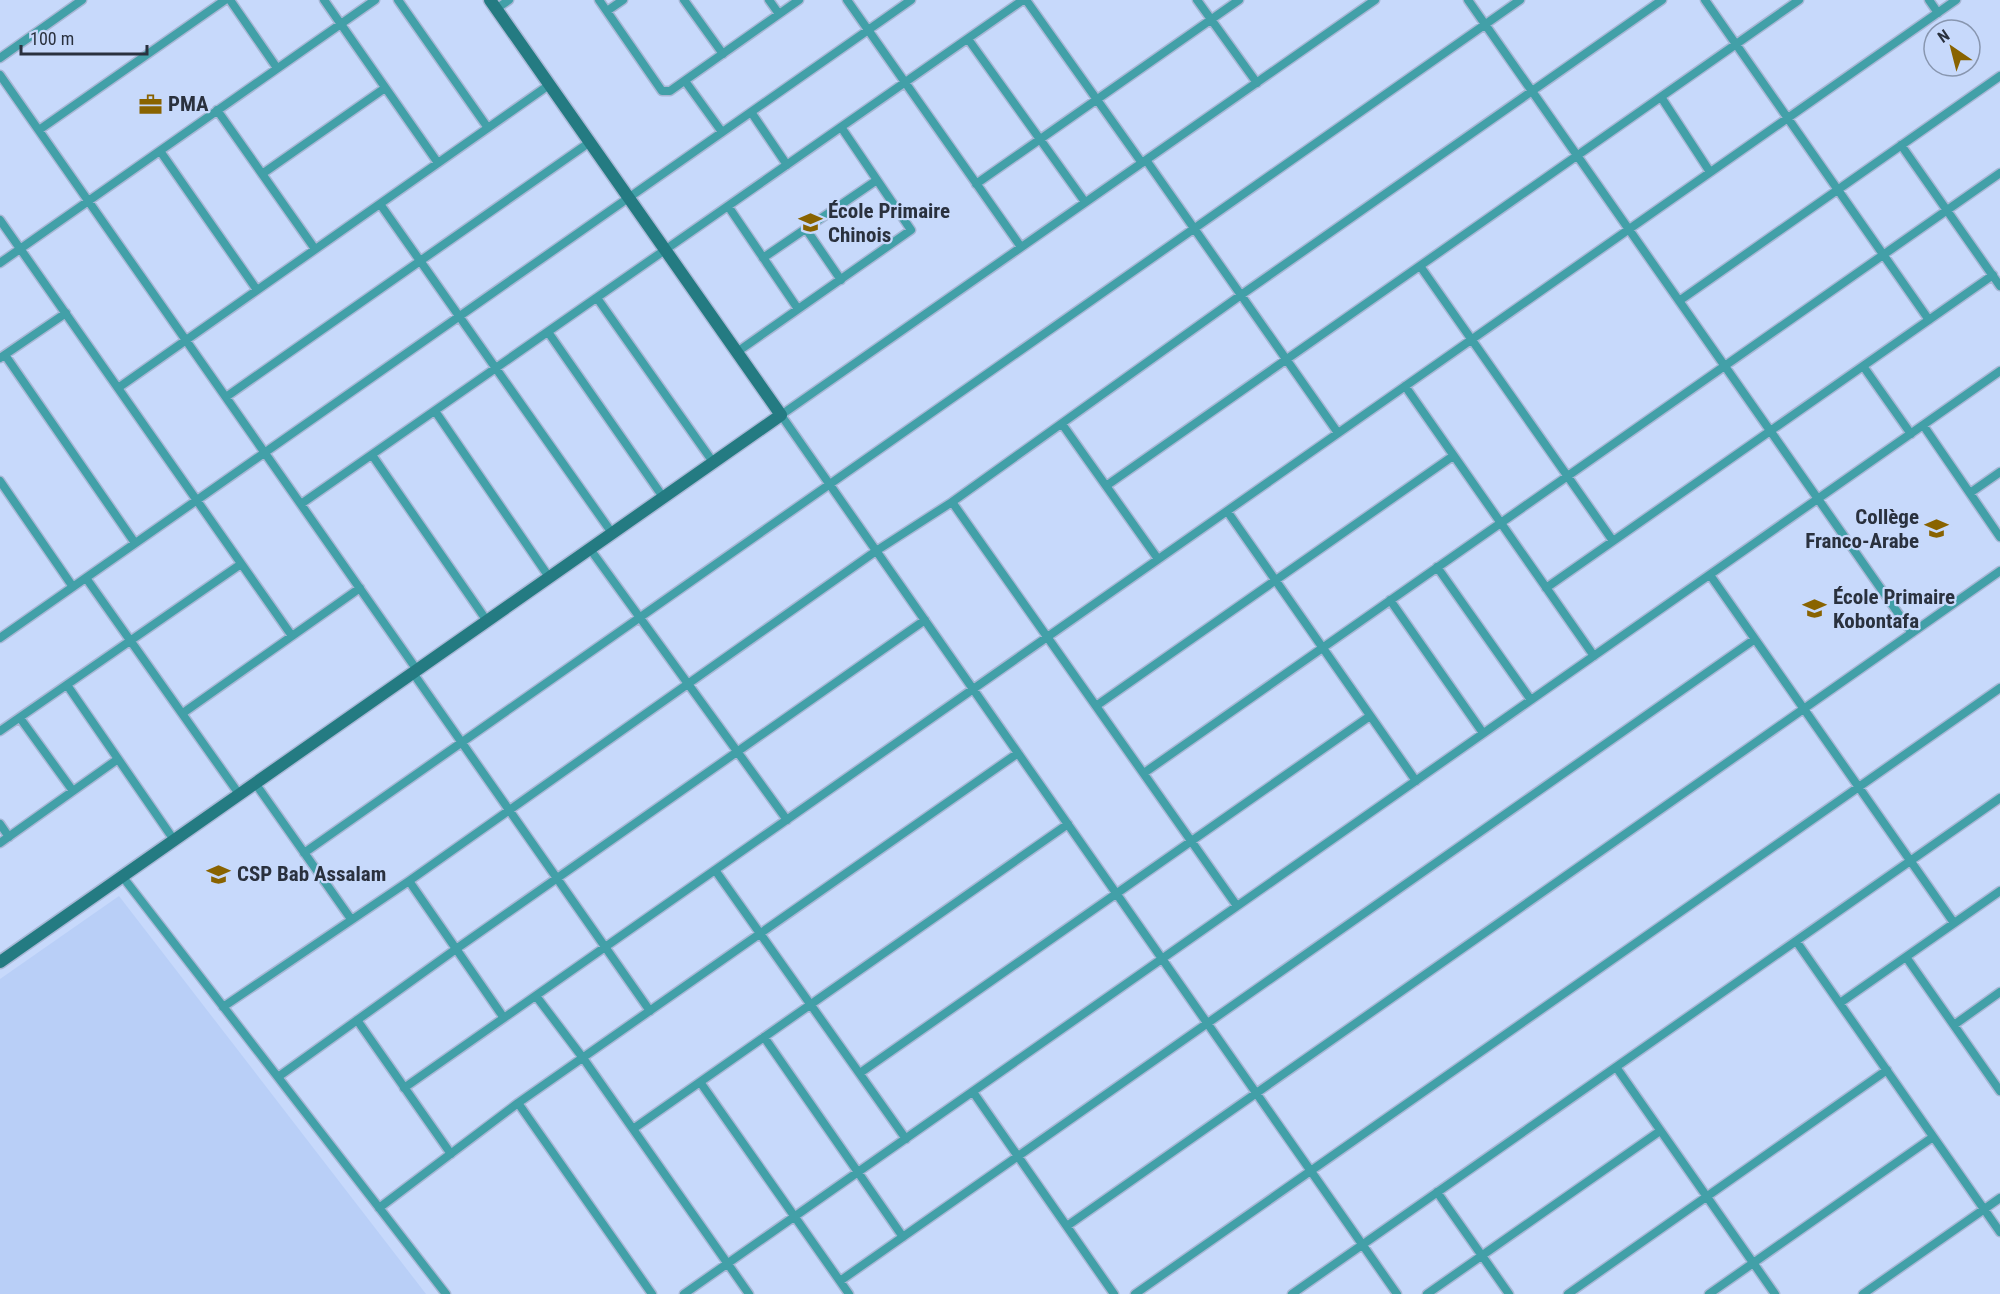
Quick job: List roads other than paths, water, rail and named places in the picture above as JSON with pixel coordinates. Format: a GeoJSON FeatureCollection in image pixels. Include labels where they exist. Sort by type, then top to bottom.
{"type":"FeatureCollection","features":[{"type":"Feature","properties":{"kind":"street"},"geometry":{"type":"LineString","coordinates":[[0,58],[82,0]]}},
{"type":"Feature","properties":{"kind":"street"},"geometry":{"type":"LineString","coordinates":[[39,130],[225,0]]}},
{"type":"Feature","properties":{"kind":"street"},"geometry":{"type":"LineString","coordinates":[[230,0],[278,68]]}},
{"type":"Feature","properties":{"kind":"street"},"geometry":{"type":"LineString","coordinates":[[324,0],[438,163]]}},
{"type":"Feature","properties":{"kind":"street"},"geometry":{"type":"LineString","coordinates":[[0,263],[375,0]]}},
{"type":"Feature","properties":{"kind":"street"},"geometry":{"type":"LineString","coordinates":[[398,0],[488,128]]}},
{"type":"Feature","properties":{"kind":"street"},"geometry":{"type":"LineString","coordinates":[[509,0],[493,5],[1397,1294]]}},
{"type":"Feature","properties":{"kind":"street"},"geometry":{"type":"LineString","coordinates":[[599,0],[662,91],[670,91],[799,0]]}},
{"type":"Feature","properties":{"kind":"street"},"geometry":{"type":"LineString","coordinates":[[607,11],[623,0]]}},
{"type":"Feature","properties":{"kind":"street"},"geometry":{"type":"LineString","coordinates":[[684,0],[723,54]]}},
{"type":"Feature","properties":{"kind":"street"},"geometry":{"type":"LineString","coordinates":[[769,0],[779,14]]}},
{"type":"Feature","properties":{"kind":"street"},"geometry":{"type":"LineString","coordinates":[[847,0],[1021,247]]}},
{"type":"Feature","properties":{"kind":"street"},"geometry":{"type":"LineString","coordinates":[[0,638],[911,0]]}},
{"type":"Feature","properties":{"kind":"street"},"geometry":{"type":"LineString","coordinates":[[301,504],[1024,0],[1194,229],[1338,433]]}},
{"type":"Feature","properties":{"kind":"street"},"geometry":{"type":"LineString","coordinates":[[1197,0],[1257,83]]}},
{"type":"Feature","properties":{"kind":"street"},"geometry":{"type":"LineString","coordinates":[[976,184],[1239,0]]}},
{"type":"Feature","properties":{"kind":"street"},"geometry":{"type":"LineString","coordinates":[[0,962],[1375,0]]}},
{"type":"Feature","properties":{"kind":"street"},"geometry":{"type":"LineString","coordinates":[[1468,0],[1912,633]]}},
{"type":"Feature","properties":{"kind":"street"},"geometry":{"type":"LineString","coordinates":[[304,853],[1520,0]]}},
{"type":"Feature","properties":{"kind":"street"},"geometry":{"type":"LineString","coordinates":[[224,1007],[409,881],[876,551],[952,502],[1241,295],[1662,0]]}},
{"type":"Feature","properties":{"kind":"street"},"geometry":{"type":"LineString","coordinates":[[1705,0],[1929,320]]}},
{"type":"Feature","properties":{"kind":"street"},"geometry":{"type":"LineString","coordinates":[[1106,486],[1799,0]]}},
{"type":"Feature","properties":{"kind":"street"},"geometry":{"type":"LineString","coordinates":[[1929,0],[1938,13]]}},
{"type":"Feature","properties":{"kind":"street"},"geometry":{"type":"LineString","coordinates":[[404,1088],[1956,0]]}},
{"type":"Feature","properties":{"kind":"street"},"geometry":{"type":"LineString","coordinates":[[968,39],[1085,202]]}},
{"type":"Feature","properties":{"kind":"street"},"geometry":{"type":"LineString","coordinates":[[0,75],[360,588],[461,743],[650,1011]]}},
{"type":"Feature","properties":{"kind":"street"},"geometry":{"type":"LineString","coordinates":[[1679,301],[2000,76]]}},
{"type":"Feature","properties":{"kind":"street"},"geometry":{"type":"LineString","coordinates":[[685,81],[722,132]]}},
{"type":"Feature","properties":{"kind":"street"},"geometry":{"type":"LineString","coordinates":[[118,388],[549,85]]}},
{"type":"Feature","properties":{"kind":"street"},"geometry":{"type":"LineString","coordinates":[[262,174],[385,88]]}},
{"type":"Feature","properties":{"kind":"street"},"geometry":{"type":"LineString","coordinates":[[1661,97],[1710,172]]}},
{"type":"Feature","properties":{"kind":"street"},"geometry":{"type":"LineString","coordinates":[[217,110],[315,249]]}},
{"type":"Feature","properties":{"kind":"street"},"geometry":{"type":"LineString","coordinates":[[751,112],[787,165]]}},
{"type":"Feature","properties":{"kind":"street"},"geometry":{"type":"LineString","coordinates":[[737,352],[912,230],[841,127]]}},
{"type":"Feature","properties":{"kind":"street"},"geometry":{"type":"LineString","coordinates":[[226,397],[590,142]]}},
{"type":"Feature","properties":{"kind":"street"},"geometry":{"type":"LineString","coordinates":[[1901,145],[2000,286]]}},
{"type":"Feature","properties":{"kind":"street"},"geometry":{"type":"LineString","coordinates":[[160,151],[257,290]]}},
{"type":"Feature","properties":{"kind":"street"},"geometry":{"type":"LineString","coordinates":[[1144,773],[2000,173]]}},
{"type":"Feature","properties":{"kind":"street"},"geometry":{"type":"LineString","coordinates":[[764,258],[877,180]]}},
{"type":"Feature","properties":{"kind":"street"},"geometry":{"type":"LineString","coordinates":[[380,204],[612,533]]}},
{"type":"Feature","properties":{"kind":"street"},"geometry":{"type":"LineString","coordinates":[[728,206],[798,309]]}},
{"type":"Feature","properties":{"kind":"street"},"geometry":{"type":"LineString","coordinates":[[0,220],[292,636]]}},
{"type":"Feature","properties":{"kind":"street"},"geometry":{"type":"LineString","coordinates":[[806,229],[841,279]]}},
{"type":"Feature","properties":{"kind":"street"},"geometry":{"type":"LineString","coordinates":[[1420,266],[1613,541]]}},
{"type":"Feature","properties":{"kind":"street"},"geometry":{"type":"LineString","coordinates":[[1546,588],[1993,275]]}},
{"type":"Feature","properties":{"kind":"street"},"geometry":{"type":"LineString","coordinates":[[597,298],[713,462]]}},
{"type":"Feature","properties":{"kind":"street"},"geometry":{"type":"LineString","coordinates":[[66,313],[3,356],[135,543]]}},
{"type":"Feature","properties":{"kind":"street"},"geometry":{"type":"LineString","coordinates":[[548,332],[663,497]]}},
{"type":"Feature","properties":{"kind":"street"},"geometry":{"type":"LineString","coordinates":[[1863,366],[1911,434]]}},
{"type":"Feature","properties":{"kind":"street"},"geometry":{"type":"LineString","coordinates":[[684,1294],[2000,371]]}},
{"type":"Feature","properties":{"kind":"street"},"geometry":{"type":"LineString","coordinates":[[1405,386],[1594,656]]}},
{"type":"Feature","properties":{"kind":"street"},"geometry":{"type":"LineString","coordinates":[[435,411],[549,577]]}},
{"type":"Feature","properties":{"kind":"street"},"geometry":{"type":"LineString","coordinates":[[1062,423],[1158,559]]}},
{"type":"Feature","properties":{"kind":"street"},"geometry":{"type":"LineString","coordinates":[[1923,425],[2000,537]]}},
{"type":"Feature","properties":{"kind":"street"},"geometry":{"type":"LineString","coordinates":[[372,455],[487,621]]}},
{"type":"Feature","properties":{"kind":"street"},"geometry":{"type":"LineString","coordinates":[[1096,706],[1453,456]]}},
{"type":"Feature","properties":{"kind":"street"},"geometry":{"type":"LineString","coordinates":[[1970,493],[2000,472]]}},
{"type":"Feature","properties":{"kind":"street"},"geometry":{"type":"LineString","coordinates":[[0,481],[73,587]]}},
{"type":"Feature","properties":{"kind":"street"},"geometry":{"type":"LineString","coordinates":[[952,502],[1237,906]]}},
{"type":"Feature","properties":{"kind":"street"},"geometry":{"type":"LineString","coordinates":[[1227,511],[1416,781]]}},
{"type":"Feature","properties":{"kind":"street"},"geometry":{"type":"LineString","coordinates":[[590,549],[786,820]]}},
{"type":"Feature","properties":{"kind":"street"},"geometry":{"type":"LineString","coordinates":[[0,731],[241,564]]}},
{"type":"Feature","properties":{"kind":"street"},"geometry":{"type":"LineString","coordinates":[[1437,567],[1531,700]]}},
{"type":"Feature","properties":{"kind":"street"},"geometry":{"type":"LineString","coordinates":[[1067,1226],[2000,571]]}},
{"type":"Feature","properties":{"kind":"street"},"geometry":{"type":"LineString","coordinates":[[1710,575],[1954,923]]}},
{"type":"Feature","properties":{"kind":"street"},"geometry":{"type":"LineString","coordinates":[[86,578],[239,794]]}},
{"type":"Feature","properties":{"kind":"street"},"geometry":{"type":"LineString","coordinates":[[183,713],[360,588]]}},
{"type":"Feature","properties":{"kind":"street"},"geometry":{"type":"LineString","coordinates":[[1390,600],[1484,734]]}},
{"type":"Feature","properties":{"kind":"street"},"geometry":{"type":"LineString","coordinates":[[278,1077],[456,949],[925,620]]}},
{"type":"Feature","properties":{"kind":"street"},"geometry":{"type":"LineString","coordinates":[[840,1281],[1755,639]]}},
{"type":"Feature","properties":{"kind":"street"},"geometry":{"type":"LineString","coordinates":[[67,685],[174,840]]}},
{"type":"Feature","properties":{"kind":"street"},"geometry":{"type":"LineString","coordinates":[[1135,1294],[2000,688]]}},
{"type":"Feature","properties":{"kind":"street"},"geometry":{"type":"LineString","coordinates":[[860,1073],[1370,716]]}},
{"type":"Feature","properties":{"kind":"street"},"geometry":{"type":"LineString","coordinates":[[20,718],[73,791]]}},
{"type":"Feature","properties":{"kind":"street"},"geometry":{"type":"LineString","coordinates":[[380,1208],[518,1103],[1018,753]]}},
{"type":"Feature","properties":{"kind":"street"},"geometry":{"type":"LineString","coordinates":[[0,843],[118,759]]}},
{"type":"Feature","properties":{"kind":"street"},"geometry":{"type":"LineString","coordinates":[[255,783],[351,919]]}},
{"type":"Feature","properties":{"kind":"street"},"geometry":{"type":"LineString","coordinates":[[1293,1294],[2000,798]]}},
{"type":"Feature","properties":{"kind":"street"},"geometry":{"type":"LineString","coordinates":[[0,824],[9,837]]}},
{"type":"Feature","properties":{"kind":"street"},"geometry":{"type":"LineString","coordinates":[[633,1129],[1068,824]]}},
{"type":"Feature","properties":{"kind":"street"},"geometry":{"type":"LineString","coordinates":[[715,870],[906,1138]]}},
{"type":"Feature","properties":{"kind":"street"},"geometry":{"type":"LineString","coordinates":[[122,876],[447,1294]]}},
{"type":"Feature","properties":{"kind":"street"},"geometry":{"type":"LineString","coordinates":[[409,881],[504,1018]]}},
{"type":"Feature","properties":{"kind":"street"},"geometry":{"type":"LineString","coordinates":[[1840,1003],[2000,891]]}},
{"type":"Feature","properties":{"kind":"street"},"geometry":{"type":"LineString","coordinates":[[1796,941],[2000,1232]]}},
{"type":"Feature","properties":{"kind":"street"},"geometry":{"type":"LineString","coordinates":[[1906,957],[2000,1091]]}},
{"type":"Feature","properties":{"kind":"street"},"geometry":{"type":"LineString","coordinates":[[1954,1025],[2000,992]]}},
{"type":"Feature","properties":{"kind":"street"},"geometry":{"type":"LineString","coordinates":[[536,996],[583,1058],[749,1294]]}},
{"type":"Feature","properties":{"kind":"street"},"geometry":{"type":"LineString","coordinates":[[357,1020],[451,1154]]}},
{"type":"Feature","properties":{"kind":"street"},"geometry":{"type":"LineString","coordinates":[[764,1037],[903,1237]]}},
{"type":"Feature","properties":{"kind":"street"},"geometry":{"type":"LineString","coordinates":[[1616,1067],[1775,1294]]}},
{"type":"Feature","properties":{"kind":"street"},"geometry":{"type":"LineString","coordinates":[[1568,1294],[1887,1070]]}},
{"type":"Feature","properties":{"kind":"street"},"geometry":{"type":"LineString","coordinates":[[700,1082],[849,1294]]}},
{"type":"Feature","properties":{"kind":"street"},"geometry":{"type":"LineString","coordinates":[[973,1092],[1114,1294]]}},
{"type":"Feature","properties":{"kind":"street"},"geometry":{"type":"LineString","coordinates":[[518,1103],[652,1294]]}},
{"type":"Feature","properties":{"kind":"street"},"geometry":{"type":"LineString","coordinates":[[1427,1294],[1660,1131]]}},
{"type":"Feature","properties":{"kind":"street"},"geometry":{"type":"LineString","coordinates":[[1709,1294],[1933,1137]]}},
{"type":"Feature","properties":{"kind":"street"},"geometry":{"type":"LineString","coordinates":[[1437,1192],[1509,1294]]}},
{"type":"Feature","properties":{"kind":"street"},"geometry":{"type":"LineString","coordinates":[[1863,1294],[2000,1198]]}},
{"type":"Feature","properties":{"kind":"place","name":"PMA"},"geometry":{"type":"Point","coordinates":[150,104]}},
{"type":"Feature","properties":{"kind":"place","name":"École Primaire Chinois"},"geometry":{"type":"Point","coordinates":[810,223]}},
{"type":"Feature","properties":{"kind":"place","name":"Collège Franco-Arabe"},"geometry":{"type":"Point","coordinates":[1937,529]}},
{"type":"Feature","properties":{"kind":"place","name":"École Primaire Kobontafa"},"geometry":{"type":"Point","coordinates":[1815,609]}},
{"type":"Feature","properties":{"kind":"place","name":"CSP Bab Assalam"},"geometry":{"type":"Point","coordinates":[219,874]}}]}
